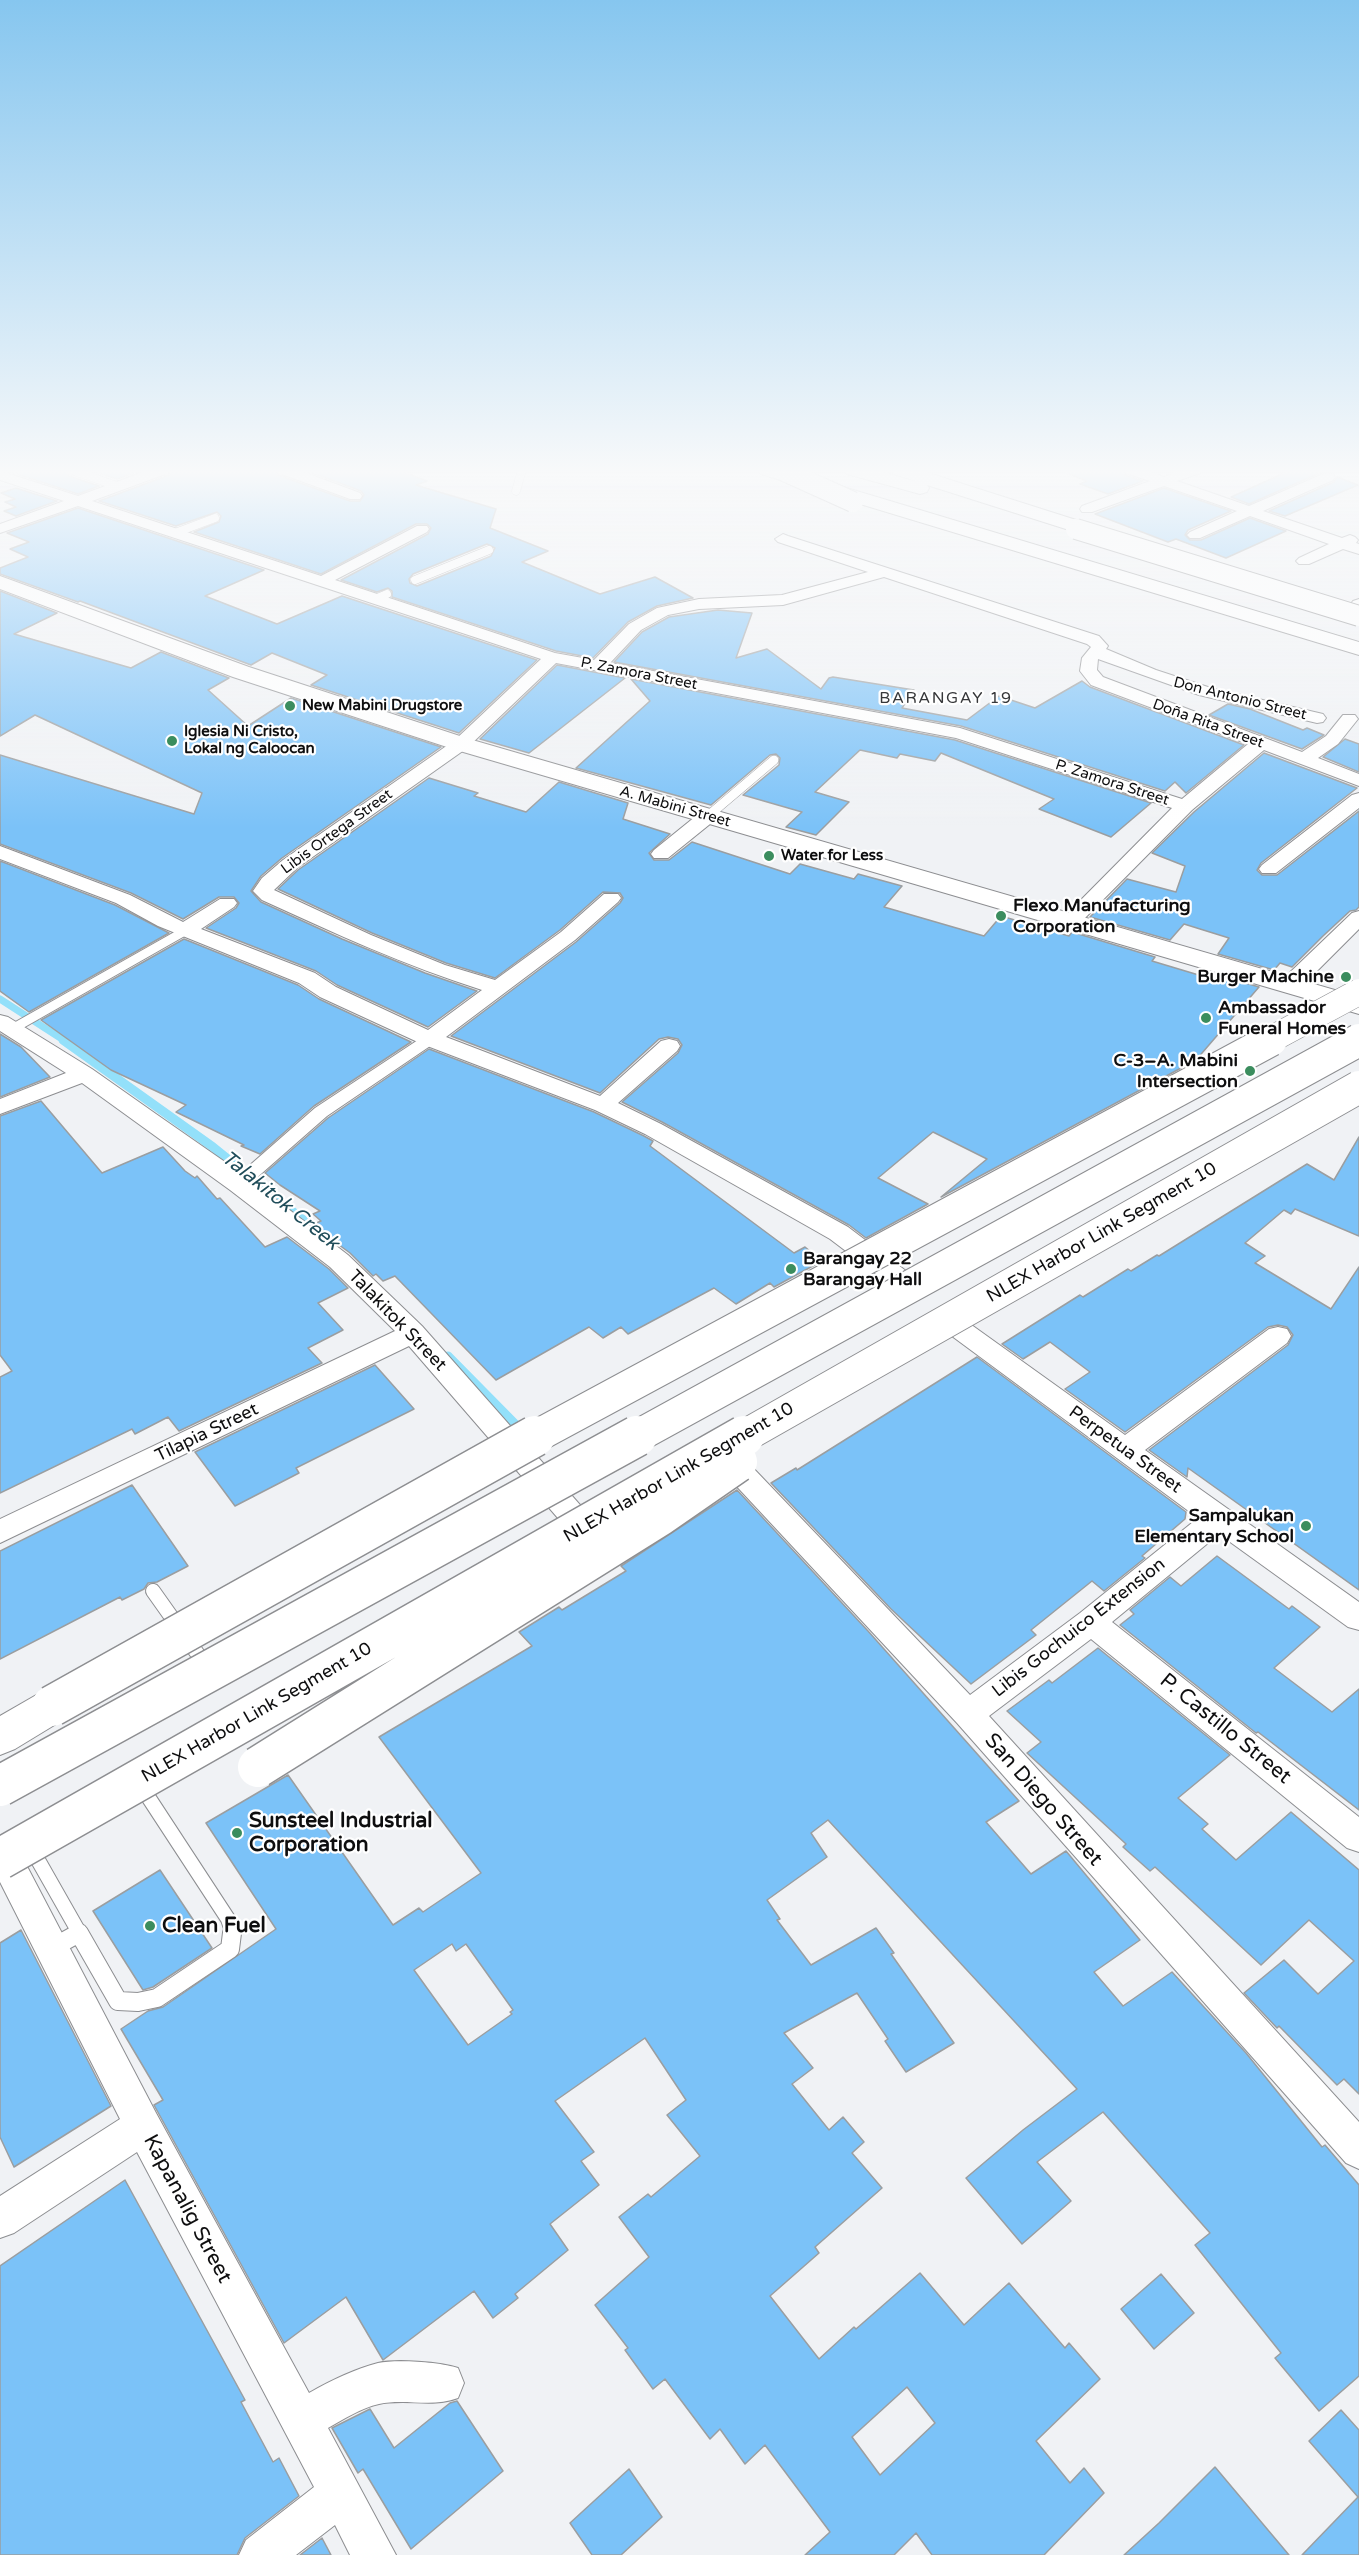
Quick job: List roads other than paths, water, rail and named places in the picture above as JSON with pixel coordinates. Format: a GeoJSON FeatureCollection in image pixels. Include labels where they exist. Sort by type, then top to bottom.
{"type":"FeatureCollection","features":[{"type":"Feature","properties":{"kind":"main road","name":"A. Mabini Street"},"geometry":{"type":"LineString","coordinates":[[18,589],[241,672],[461,744],[1359,1006]]}},
{"type":"Feature","properties":{"kind":"main road"},"geometry":{"type":"LineString","coordinates":[[1127,589],[1359,663]]}},
{"type":"Feature","properties":{"kind":"main road"},"geometry":{"type":"LineString","coordinates":[[1161,589],[1359,649]]}},
{"type":"Feature","properties":{"kind":"main road"},"geometry":{"type":"LineString","coordinates":[[1192,589],[1359,640]]}},
{"type":"Feature","properties":{"kind":"main road"},"geometry":{"type":"LineString","coordinates":[[1237,589],[1359,626]]}},
{"type":"Feature","properties":{"kind":"main road"},"geometry":{"type":"LineString","coordinates":[[1284,589],[1359,611]]}},
{"type":"Feature","properties":{"kind":"main road"},"geometry":{"type":"LineString","coordinates":[[1289,589],[1359,611]]}},
{"type":"Feature","properties":{"kind":"main road"},"geometry":{"type":"LineString","coordinates":[[0,1737],[460,1477],[1359,992]]}},
{"type":"Feature","properties":{"kind":"main road"},"geometry":{"type":"LineString","coordinates":[[0,1786],[1359,1040]]}},
{"type":"Feature","properties":{"kind":"main road","name":"NLEX Harbor Link Segment 10"},"geometry":{"type":"LineString","coordinates":[[12,1854],[1359,1087]]}},
{"type":"Feature","properties":{"kind":"main road"},"geometry":{"type":"LineString","coordinates":[[258,1767],[659,1516],[938,1327]]}},
{"type":"Feature","properties":{"kind":"street","name":"P. Zamora Street"},"geometry":{"type":"LineString","coordinates":[[354,589],[381,596],[552,657],[960,733],[1185,806]]}},
{"type":"Feature","properties":{"kind":"street"},"geometry":{"type":"LineString","coordinates":[[598,666],[635,627],[663,611],[699,604],[783,600],[822,589]]}},
{"type":"Feature","properties":{"kind":"street","name":"Don Antonio Street"},"geometry":{"type":"LineString","coordinates":[[933,589],[1093,640],[1098,649],[1162,679],[1215,696],[1317,718]]}},
{"type":"Feature","properties":{"kind":"street","name":"Doña Rita Street"},"geometry":{"type":"LineString","coordinates":[[1098,649],[1090,658],[1088,671],[1097,681],[1359,780]]}},
{"type":"Feature","properties":{"kind":"street","name":"Libis Ortega Street"},"geometry":{"type":"LineString","coordinates":[[498,988],[438,969],[364,939],[269,896],[263,891],[269,882],[290,864],[461,744],[552,657]]}},
{"type":"Feature","properties":{"kind":"street"},"geometry":{"type":"LineString","coordinates":[[1304,759],[1332,740],[1349,719]]}},
{"type":"Feature","properties":{"kind":"street"},"geometry":{"type":"LineString","coordinates":[[1071,921],[1185,806],[1260,744]]}},
{"type":"Feature","properties":{"kind":"street"},"geometry":{"type":"LineString","coordinates":[[1269,869],[1359,799]]}},
{"type":"Feature","properties":{"kind":"street"},"geometry":{"type":"LineString","coordinates":[[661,854],[708,816]]}},
{"type":"Feature","properties":{"kind":"street"},"geometry":{"type":"LineString","coordinates":[[0,852],[123,898],[165,922],[307,978],[328,992],[430,1040],[603,1105],[653,1129],[839,1233],[901,1280]]}},
{"type":"Feature","properties":{"kind":"street"},"geometry":{"type":"LineString","coordinates":[[239,1184],[321,1112],[430,1040],[568,936],[611,898]]}},
{"type":"Feature","properties":{"kind":"street"},"geometry":{"type":"LineString","coordinates":[[10,1025],[40,1013],[185,930],[227,903]]}},
{"type":"Feature","properties":{"kind":"street"},"geometry":{"type":"LineString","coordinates":[[1290,985],[1359,917]]}},
{"type":"Feature","properties":{"kind":"street","name":"Talakitok Street"},"geometry":{"type":"LineString","coordinates":[[10,1025],[84,1074],[239,1184],[339,1261],[413,1333],[586,1531]]}},
{"type":"Feature","properties":{"kind":"street"},"geometry":{"type":"LineString","coordinates":[[603,1105],[669,1046]]}},
{"type":"Feature","properties":{"kind":"street"},"geometry":{"type":"LineString","coordinates":[[0,1107],[84,1074]]}},
{"type":"Feature","properties":{"kind":"street","name":"Perpetua Street"},"geometry":{"type":"LineString","coordinates":[[938,1327],[1125,1450],[1359,1618]]}},
{"type":"Feature","properties":{"kind":"street","name":"Tilapia Street"},"geometry":{"type":"LineString","coordinates":[[0,1532],[413,1333]]}},
{"type":"Feature","properties":{"kind":"street"},"geometry":{"type":"LineString","coordinates":[[1125,1450],[1278,1336]]}},
{"type":"Feature","properties":{"kind":"street","name":"San Diego Street"},"geometry":{"type":"LineString","coordinates":[[723,1454],[968,1714],[1359,2150]]}},
{"type":"Feature","properties":{"kind":"street","name":"Libis Gochuico Extension"},"geometry":{"type":"LineString","coordinates":[[968,1714],[1091,1622],[1218,1518]]}},
{"type":"Feature","properties":{"kind":"street","name":"P. Castillo Street"},"geometry":{"type":"LineString","coordinates":[[1091,1622],[1359,1837]]}},
{"type":"Feature","properties":{"kind":"street","name":"Kapanalig Street"},"geometry":{"type":"LineString","coordinates":[[12,1854],[65,1940],[143,2126],[374,2555]]}},
{"type":"Feature","properties":{"kind":"street"},"geometry":{"type":"LineString","coordinates":[[0,2219],[143,2126]]}},
{"type":"Feature","properties":{"kind":"street"},"geometry":{"type":"LineString","coordinates":[[301,2421],[338,2399],[380,2384],[443,2383]]}},
{"type":"Feature","properties":{"kind":"street"},"geometry":{"type":"LineString","coordinates":[[261,2555],[340,2494]]}},
{"type":"Feature","properties":{"kind":"lane"},"geometry":{"type":"LineString","coordinates":[[708,816],[774,760]]}},
{"type":"Feature","properties":{"kind":"lane"},"geometry":{"type":"LineString","coordinates":[[153,1591],[204,1663]]}},
{"type":"Feature","properties":{"kind":"lane"},"geometry":{"type":"LineString","coordinates":[[65,1940],[118,2001],[138,2002],[157,1998],[230,1948],[233,1935],[228,1919],[139,1783]]}},
{"type":"Feature","properties":{"kind":"waterway","name":"Talakitok Creek"},"geometry":{"type":"LineString","coordinates":[[0,999],[65,1041]]}},
{"type":"Feature","properties":{"kind":"waterway","name":"Talakitok Creek"},"geometry":{"type":"LineString","coordinates":[[63,1040],[213,1147],[333,1244]]}},
{"type":"Feature","properties":{"kind":"waterway","name":"Talakitok Creek"},"geometry":{"type":"LineString","coordinates":[[448,1356],[522,1431]]}},
{"type":"Feature","properties":{"kind":"place","name":"New Mabini Drugstore"},"geometry":{"type":"Point","coordinates":[290,706]}},
{"type":"Feature","properties":{"kind":"place","name":"Iglesia Ni Cristo, Lokal ng Caloocan"},"geometry":{"type":"Point","coordinates":[172,741]}},
{"type":"Feature","properties":{"kind":"place","name":"Water for Less"},"geometry":{"type":"Point","coordinates":[769,856]}},
{"type":"Feature","properties":{"kind":"place","name":"Flexo Manufacturing Corporation"},"geometry":{"type":"Point","coordinates":[1001,916]}},
{"type":"Feature","properties":{"kind":"place","name":"Burger Machine"},"geometry":{"type":"Point","coordinates":[1346,977]}},
{"type":"Feature","properties":{"kind":"place","name":"Ambassador Funeral Homes"},"geometry":{"type":"Point","coordinates":[1206,1018]}},
{"type":"Feature","properties":{"kind":"place","name":"C-3–A. Mabini Intersection"},"geometry":{"type":"Point","coordinates":[1250,1071]}},
{"type":"Feature","properties":{"kind":"place","name":"Barangay 22 Barangay Hall"},"geometry":{"type":"Point","coordinates":[791,1269]}},
{"type":"Feature","properties":{"kind":"place","name":"Sampalukan Elementary School"},"geometry":{"type":"Point","coordinates":[1306,1526]}},
{"type":"Feature","properties":{"kind":"place","name":"Sunsteel Industrial Corporation"},"geometry":{"type":"Point","coordinates":[237,1833]}},
{"type":"Feature","properties":{"kind":"place","name":"Clean Fuel"},"geometry":{"type":"Point","coordinates":[150,1926]}},
{"type":"Feature","properties":{"kind":"district","name":"BARANGAY 19"},"geometry":{"type":"Point","coordinates":[946,699]}}]}
